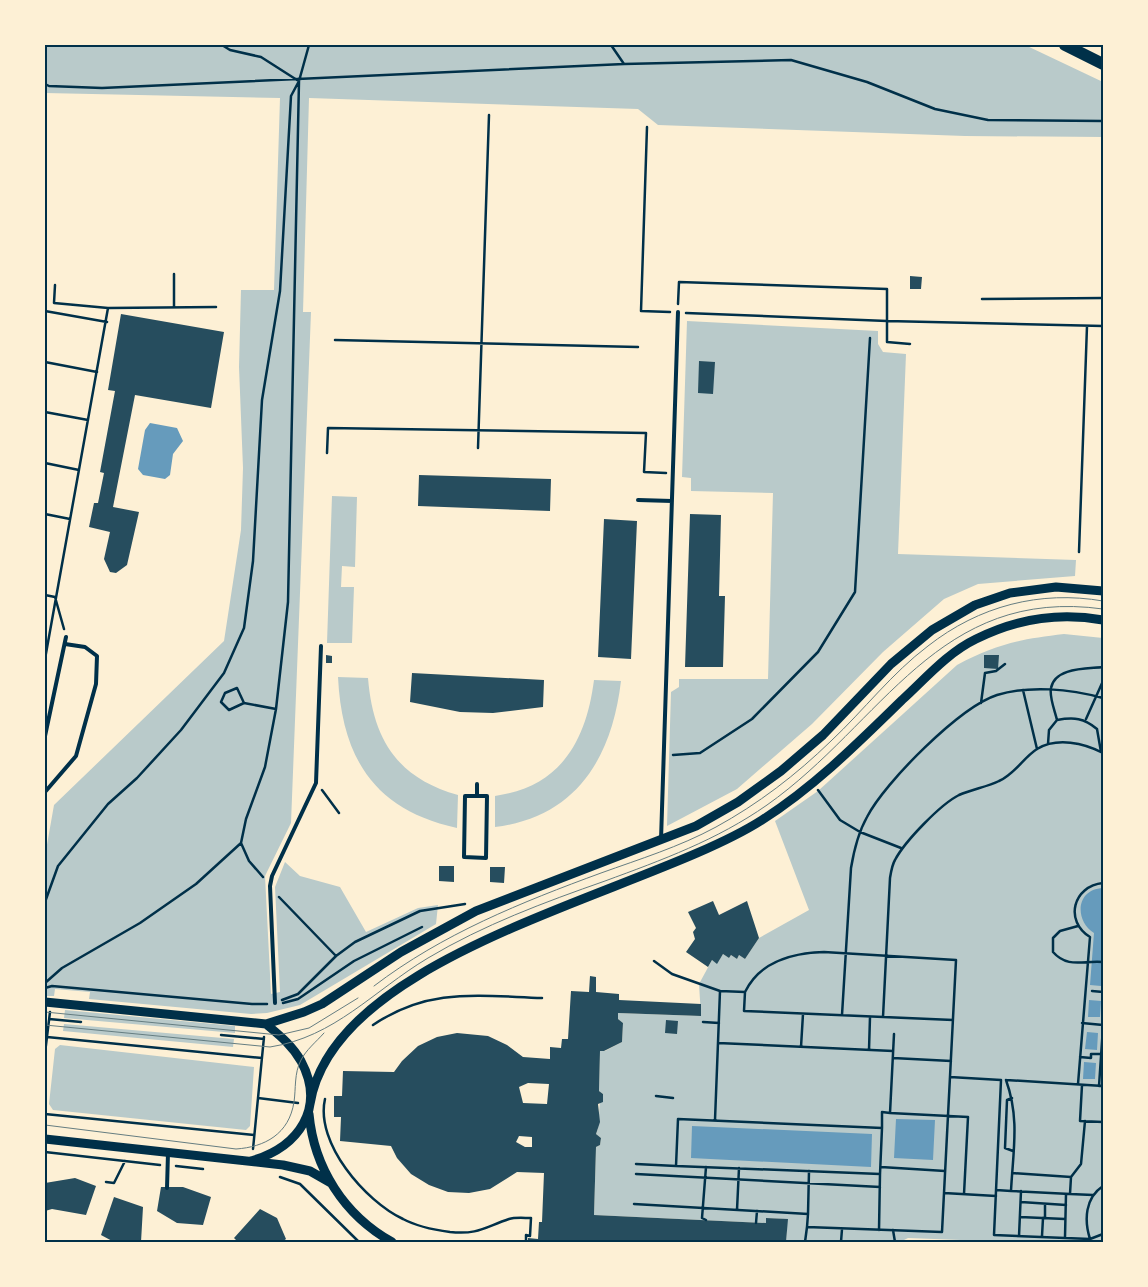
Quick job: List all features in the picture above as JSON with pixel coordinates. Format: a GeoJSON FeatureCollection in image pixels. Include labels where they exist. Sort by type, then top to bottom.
{"type":"FeatureCollection","features":[{"type":"Feature","properties":{"kind":"highway"},"geometry":{"type":"LineString","coordinates":[[1065,45],[1103,64]]}},
{"type":"Feature","properties":{"kind":"street"},"geometry":{"type":"LineString","coordinates":[[48,1002],[266,1024],[304,1012],[322,1004],[400,952],[476,911],[696,826],[738,802],[782,771],[823,735],[891,664],[932,630],[975,605],[1010,593],[1056,586],[1103,591]]}},
{"type":"Feature","properties":{"kind":"street"},"geometry":{"type":"LineString","coordinates":[[252,1161],[265,1158],[286,1145],[299,1131],[310,1109],[316,1080],[330,1052],[373,1008],[407,983],[435,966],[528,920],[674,864],[720,844],[763,820],[813,783],[947,657],[974,640],[1001,628],[1035,618],[1063,616],[1103,620]]}},
{"type":"Feature","properties":{"kind":"street"},"geometry":{"type":"LineString","coordinates":[[266,1024],[289,1044],[300,1060],[308,1081],[317,1157],[331,1183],[358,1218],[392,1242]]}},
{"type":"Feature","properties":{"kind":"street"},"geometry":{"type":"LineString","coordinates":[[45,1139],[283,1165],[310,1171],[331,1183]]}},
{"type":"Feature","properties":{"kind":"lane"},"geometry":{"type":"LineString","coordinates":[[661,840],[678,312]]}},
{"type":"Feature","properties":{"kind":"lane"},"geometry":{"type":"LineString","coordinates":[[638,500],[672,501]]}},
{"type":"Feature","properties":{"kind":"lane"},"geometry":{"type":"LineString","coordinates":[[45,736],[66,637]]}},
{"type":"Feature","properties":{"kind":"lane"},"geometry":{"type":"LineString","coordinates":[[45,792],[76,756],[96,684],[96,656],[85,647],[65,644]]}},
{"type":"Feature","properties":{"kind":"lane"},"geometry":{"type":"LineString","coordinates":[[274,1003],[270,886],[272,876],[316,783],[321,646]]}},
{"type":"Feature","properties":{"kind":"lane"},"geometry":{"type":"LineString","coordinates":[[477,784],[477,796]]}},
{"type":"Feature","properties":{"kind":"lane"},"geometry":{"type":"LineString","coordinates":[[465,796],[477,796],[487,796],[486,858],[464,857],[465,796]]}},
{"type":"Feature","properties":{"kind":"lane"},"geometry":{"type":"LineString","coordinates":[[167,1188],[168,1153]]}},
{"type":"Feature","properties":{"kind":"path"},"geometry":{"type":"LineString","coordinates":[[222,45],[230,50],[261,57],[299,81]]}},
{"type":"Feature","properties":{"kind":"path"},"geometry":{"type":"LineString","coordinates":[[45,902],[58,866],[108,804],[137,778],[181,730],[224,673],[244,628],[253,561],[262,400],[280,291],[291,96],[299,81],[309,45]]}},
{"type":"Feature","properties":{"kind":"path"},"geometry":{"type":"LineString","coordinates":[[611,45],[624,64]]}},
{"type":"Feature","properties":{"kind":"path"},"geometry":{"type":"LineString","coordinates":[[45,84],[49,86],[102,88],[299,81],[624,64],[791,60],[867,82],[934,110],[988,120],[1103,121]]}},
{"type":"Feature","properties":{"kind":"path"},"geometry":{"type":"LineString","coordinates":[[299,81],[288,602],[276,710],[265,767],[246,818],[241,843],[249,861],[289,909],[336,956]]}},
{"type":"Feature","properties":{"kind":"path"},"geometry":{"type":"LineString","coordinates":[[478,448],[489,114]]}},
{"type":"Feature","properties":{"kind":"path"},"geometry":{"type":"LineString","coordinates":[[647,127],[641,311],[887,321],[1103,326]]}},
{"type":"Feature","properties":{"kind":"path"},"geometry":{"type":"LineString","coordinates":[[174,274],[174,306]]}},
{"type":"Feature","properties":{"kind":"path"},"geometry":{"type":"LineString","coordinates":[[678,312],[679,282],[887,289],[887,342],[910,344]]}},
{"type":"Feature","properties":{"kind":"path"},"geometry":{"type":"LineString","coordinates":[[55,285],[54,303],[108,308],[216,307]]}},
{"type":"Feature","properties":{"kind":"path"},"geometry":{"type":"LineString","coordinates":[[982,299],[1103,298]]}},
{"type":"Feature","properties":{"kind":"path"},"geometry":{"type":"LineString","coordinates":[[45,660],[108,308]]}},
{"type":"Feature","properties":{"kind":"path"},"geometry":{"type":"LineString","coordinates":[[45,311],[107,322]]}},
{"type":"Feature","properties":{"kind":"path"},"geometry":{"type":"LineString","coordinates":[[1079,552],[1087,326]]}},
{"type":"Feature","properties":{"kind":"path"},"geometry":{"type":"LineString","coordinates":[[664,756],[700,753],[752,719],[818,652],[855,592],[870,338]]}},
{"type":"Feature","properties":{"kind":"path"},"geometry":{"type":"LineString","coordinates":[[335,340],[638,347]]}},
{"type":"Feature","properties":{"kind":"path"},"geometry":{"type":"LineString","coordinates":[[45,362],[97,372]]}},
{"type":"Feature","properties":{"kind":"path"},"geometry":{"type":"LineString","coordinates":[[45,412],[88,420]]}},
{"type":"Feature","properties":{"kind":"path"},"geometry":{"type":"LineString","coordinates":[[327,452],[328,428],[646,433],[644,472],[673,474]]}},
{"type":"Feature","properties":{"kind":"path"},"geometry":{"type":"LineString","coordinates":[[45,463],[79,470]]}},
{"type":"Feature","properties":{"kind":"path"},"geometry":{"type":"LineString","coordinates":[[45,514],[70,519]]}},
{"type":"Feature","properties":{"kind":"path"},"geometry":{"type":"LineString","coordinates":[[45,595],[55,597]]}},
{"type":"Feature","properties":{"kind":"path"},"geometry":{"type":"LineString","coordinates":[[55,597],[66,637]]}},
{"type":"Feature","properties":{"kind":"path"},"geometry":{"type":"LineString","coordinates":[[981,703],[985,673],[996,671],[1004,664]]}},
{"type":"Feature","properties":{"kind":"path"},"geometry":{"type":"LineString","coordinates":[[1057,720],[1051,689],[1056,678],[1068,671],[1103,667]]}},
{"type":"Feature","properties":{"kind":"path"},"geometry":{"type":"LineString","coordinates":[[1086,720],[1103,681]]}},
{"type":"Feature","properties":{"kind":"path"},"geometry":{"type":"LineString","coordinates":[[244,703],[237,688],[225,693],[221,702],[229,710],[244,703],[276,710]]}},
{"type":"Feature","properties":{"kind":"path"},"geometry":{"type":"LineString","coordinates":[[842,1015],[851,868],[860,832],[868,815],[899,775],[936,738],[981,703],[996,695],[1023,690],[1051,689],[1103,698]]}},
{"type":"Feature","properties":{"kind":"path"},"geometry":{"type":"LineString","coordinates":[[1023,690],[1037,749]]}},
{"type":"Feature","properties":{"kind":"path"},"geometry":{"type":"LineString","coordinates":[[883,1017],[890,878],[894,862],[902,848],[947,803],[959,795],[999,781],[1011,774],[1037,749],[1048,744],[1070,742],[1102,752],[1097,729],[1086,720],[1071,718],[1057,720],[1049,730],[1048,744]]}},
{"type":"Feature","properties":{"kind":"path"},"geometry":{"type":"LineString","coordinates":[[316,783],[339,813]]}},
{"type":"Feature","properties":{"kind":"path"},"geometry":{"type":"LineString","coordinates":[[813,783],[840,820],[860,832],[902,848]]}},
{"type":"Feature","properties":{"kind":"path"},"geometry":{"type":"LineString","coordinates":[[45,983],[62,968],[140,923],[196,884],[241,843]]}},
{"type":"Feature","properties":{"kind":"path"},"geometry":{"type":"LineString","coordinates":[[1103,883],[1095,884],[1084,890],[1077,898],[1074,909],[1078,926],[1090,937],[1080,1057],[1080,1121],[1103,1122]]}},
{"type":"Feature","properties":{"kind":"path"},"geometry":{"type":"LineString","coordinates":[[274,1003],[298,994],[336,956],[355,942],[420,911],[474,902],[457,910]]}},
{"type":"Feature","properties":{"kind":"path"},"geometry":{"type":"LineString","coordinates":[[45,988],[52,986],[252,1004],[274,1003],[298,999],[354,961],[423,926]]}},
{"type":"Feature","properties":{"kind":"path"},"geometry":{"type":"LineString","coordinates":[[1078,926],[1060,931],[1053,938],[1053,952],[1068,963],[1103,962]]}},
{"type":"Feature","properties":{"kind":"path"},"geometry":{"type":"LineString","coordinates":[[807,1227],[942,1232],[951,1061],[956,960],[824,952],[788,956],[758,972],[745,992],[744,1011],[953,1020]]}},
{"type":"Feature","properties":{"kind":"path"},"geometry":{"type":"LineString","coordinates":[[654,961],[672,974],[720,991],[745,992]]}},
{"type":"Feature","properties":{"kind":"path"},"geometry":{"type":"LineString","coordinates":[[715,1120],[720,991]]}},
{"type":"Feature","properties":{"kind":"path"},"geometry":{"type":"LineString","coordinates":[[1092,991],[1103,992]]}},
{"type":"Feature","properties":{"kind":"path"},"geometry":{"type":"LineString","coordinates":[[368,1029],[395,1012],[432,998],[466,996],[542,998]]}},
{"type":"Feature","properties":{"kind":"path"},"geometry":{"type":"LineString","coordinates":[[45,1053],[49,1019],[48,1002]]}},
{"type":"Feature","properties":{"kind":"path"},"geometry":{"type":"LineString","coordinates":[[801,1047],[803,1014]]}},
{"type":"Feature","properties":{"kind":"path"},"geometry":{"type":"LineString","coordinates":[[869,1050],[870,1017]]}},
{"type":"Feature","properties":{"kind":"path"},"geometry":{"type":"LineString","coordinates":[[49,1019],[81,1022]]}},
{"type":"Feature","properties":{"kind":"path"},"geometry":{"type":"LineString","coordinates":[[703,1022],[719,1023]]}},
{"type":"Feature","properties":{"kind":"path"},"geometry":{"type":"LineString","coordinates":[[1082,1023],[1103,1026],[1098,1086]]}},
{"type":"Feature","properties":{"kind":"path"},"geometry":{"type":"LineString","coordinates":[[890,1113],[894,1034]]}},
{"type":"Feature","properties":{"kind":"path"},"geometry":{"type":"LineString","coordinates":[[221,1035],[264,1039]]}},
{"type":"Feature","properties":{"kind":"path"},"geometry":{"type":"LineString","coordinates":[[45,1114],[254,1135],[262,1058],[47,1037]]}},
{"type":"Feature","properties":{"kind":"path"},"geometry":{"type":"LineString","coordinates":[[718,1043],[893,1051]]}},
{"type":"Feature","properties":{"kind":"path"},"geometry":{"type":"LineString","coordinates":[[1080,1057],[1091,1058],[1091,1054],[1101,1054]]}},
{"type":"Feature","properties":{"kind":"path"},"geometry":{"type":"LineString","coordinates":[[892,1058],[951,1061]]}},
{"type":"Feature","properties":{"kind":"path"},"geometry":{"type":"LineString","coordinates":[[950,1077],[1103,1086]]}},
{"type":"Feature","properties":{"kind":"path"},"geometry":{"type":"LineString","coordinates":[[1001,1080],[994,1235],[1090,1239],[1103,1234]]}},
{"type":"Feature","properties":{"kind":"path"},"geometry":{"type":"LineString","coordinates":[[1006,1080],[1016,1120],[1011,1191]]}},
{"type":"Feature","properties":{"kind":"path"},"geometry":{"type":"LineString","coordinates":[[1098,1086],[1103,1081]]}},
{"type":"Feature","properties":{"kind":"path"},"geometry":{"type":"LineString","coordinates":[[656,1096],[673,1098]]}},
{"type":"Feature","properties":{"kind":"path"},"geometry":{"type":"LineString","coordinates":[[326,1097],[324,1105],[326,1132],[342,1164],[359,1185],[402,1219],[451,1232],[482,1231],[510,1218],[531,1218],[530,1236],[526,1235],[526,1242]]}},
{"type":"Feature","properties":{"kind":"path"},"geometry":{"type":"LineString","coordinates":[[258,1098],[310,1109]]}},
{"type":"Feature","properties":{"kind":"path"},"geometry":{"type":"LineString","coordinates":[[1012,1098],[1007,1100],[1005,1148],[1013,1151]]}},
{"type":"Feature","properties":{"kind":"path"},"geometry":{"type":"LineString","coordinates":[[878,1230],[882,1112],[968,1116],[964,1194]]}},
{"type":"Feature","properties":{"kind":"path"},"geometry":{"type":"LineString","coordinates":[[676,1166],[678,1118],[882,1128]]}},
{"type":"Feature","properties":{"kind":"path"},"geometry":{"type":"LineString","coordinates":[[1065,1238],[1066,1205],[1071,1177],[1082,1159],[1085,1121]]}},
{"type":"Feature","properties":{"kind":"path"},"geometry":{"type":"LineString","coordinates":[[106,1182],[114,1183],[125,1161]]}},
{"type":"Feature","properties":{"kind":"path"},"geometry":{"type":"LineString","coordinates":[[636,1164],[880,1174]]}},
{"type":"Feature","properties":{"kind":"path"},"geometry":{"type":"LineString","coordinates":[[706,1167],[702,1218],[706,1220]]}},
{"type":"Feature","properties":{"kind":"path"},"geometry":{"type":"LineString","coordinates":[[881,1167],[945,1170]]}},
{"type":"Feature","properties":{"kind":"path"},"geometry":{"type":"LineString","coordinates":[[737,1210],[739,1168]]}},
{"type":"Feature","properties":{"kind":"path"},"geometry":{"type":"LineString","coordinates":[[805,1242],[809,1171]]}},
{"type":"Feature","properties":{"kind":"path"},"geometry":{"type":"LineString","coordinates":[[1012,1173],[1071,1177]]}},
{"type":"Feature","properties":{"kind":"path"},"geometry":{"type":"LineString","coordinates":[[636,1174],[880,1187]]}},
{"type":"Feature","properties":{"kind":"path"},"geometry":{"type":"LineString","coordinates":[[295,1181],[359,1242]]}},
{"type":"Feature","properties":{"kind":"path"},"geometry":{"type":"LineString","coordinates":[[1090,1239],[1086,1226],[1087,1208],[1093,1195],[1103,1186]]}},
{"type":"Feature","properties":{"kind":"path"},"geometry":{"type":"LineString","coordinates":[[996,1190],[1093,1195]]}},
{"type":"Feature","properties":{"kind":"path"},"geometry":{"type":"LineString","coordinates":[[1019,1236],[1021,1191]]}},
{"type":"Feature","properties":{"kind":"path"},"geometry":{"type":"LineString","coordinates":[[944,1193],[996,1196]]}},
{"type":"Feature","properties":{"kind":"path"},"geometry":{"type":"LineString","coordinates":[[1021,1202],[1066,1205]]}},
{"type":"Feature","properties":{"kind":"path"},"geometry":{"type":"LineString","coordinates":[[634,1204],[808,1214]]}},
{"type":"Feature","properties":{"kind":"path"},"geometry":{"type":"LineString","coordinates":[[1042,1237],[1045,1204]]}},
{"type":"Feature","properties":{"kind":"path"},"geometry":{"type":"LineString","coordinates":[[756,1222],[757,1211]]}},
{"type":"Feature","properties":{"kind":"path"},"geometry":{"type":"LineString","coordinates":[[1020,1217],[1065,1219]]}},
{"type":"Feature","properties":{"kind":"path"},"geometry":{"type":"LineString","coordinates":[[841,1242],[842,1228]]}},
{"type":"Feature","properties":{"kind":"path"},"geometry":{"type":"LineString","coordinates":[[892,1230],[895,1242]]}},
{"type":"Feature","properties":{"kind":"shaded area"},"geometry":{"type":"Polygon","coordinates":[[[45,45],[1025,45],[1103,82],[1103,137],[965,136],[658,125],[638,109],[309,98],[303,312],[311,312],[291,823],[265,876],[271,994],[280,992],[275,887],[285,862],[300,876],[340,887],[366,932],[418,908],[438,905],[436,924],[300,1005],[267,1013],[251,1014],[89,999],[90,992],[55,989],[54,996],[45,996],[45,856],[54,805],[224,641],[241,530],[243,468],[239,367],[241,290],[274,290],[280,98],[45,93],[45,45]]]}},
{"type":"Feature","properties":{"kind":"shaded area"},"geometry":{"type":"Polygon","coordinates":[[[687,321],[878,331],[878,344],[883,352],[906,354],[898,554],[1076,560],[1075,576],[978,584],[944,599],[883,652],[812,724],[737,789],[667,826],[671,692],[679,687],[679,679],[768,679],[773,493],[691,491],[691,478],[682,477],[687,321]]]}},
{"type":"Feature","properties":{"kind":"shaded area"},"geometry":{"type":"Polygon","coordinates":[[[332,496],[357,497],[355,567],[342,566],[341,587],[354,587],[352,643],[327,643],[332,496]]]}},
{"type":"Feature","properties":{"kind":"shaded area"},"geometry":{"type":"Polygon","coordinates":[[[1064,634],[1103,638],[1103,1242],[1013,1242],[908,1238],[900,1242],[786,1242],[787,1227],[784,1219],[767,1218],[766,1223],[594,1215],[596,1147],[600,1145],[601,1138],[596,1134],[603,1094],[599,1091],[600,1051],[605,1051],[622,1042],[623,1023],[618,1019],[618,1013],[701,1016],[699,984],[712,960],[717,963],[723,954],[729,958],[731,955],[737,959],[739,955],[745,959],[759,938],[809,910],[775,821],[818,791],[957,665],[997,647],[1035,638],[1064,634]]]}},
{"type":"Feature","properties":{"kind":"shaded area"},"geometry":{"type":"Polygon","coordinates":[[[338,677],[368,678],[376,720],[392,753],[404,767],[419,778],[437,788],[458,795],[457,828],[429,820],[404,808],[384,794],[368,776],[356,756],[347,733],[341,706],[338,677]]]}},
{"type":"Feature","properties":{"kind":"shaded area"},"geometry":{"type":"Polygon","coordinates":[[[594,680],[621,681],[609,734],[599,758],[585,779],[569,796],[548,811],[524,821],[495,827],[495,796],[518,791],[537,783],[553,772],[566,758],[576,742],[584,723],[594,680]]]}},
{"type":"Feature","properties":{"kind":"shaded area"},"geometry":{"type":"Polygon","coordinates":[[[65,1010],[235,1026],[235,1033],[64,1018],[65,1010]]]}},
{"type":"Feature","properties":{"kind":"shaded area"},"geometry":{"type":"Polygon","coordinates":[[[64,1024],[234,1039],[233,1047],[63,1031],[64,1024]]]}},
{"type":"Feature","properties":{"kind":"shaded area"},"geometry":{"type":"Polygon","coordinates":[[[60,1045],[254,1067],[250,1126],[246,1130],[53,1110],[49,1104],[55,1049],[60,1045]]]}},
{"type":"Feature","properties":{"kind":"water"},"geometry":{"type":"Polygon","coordinates":[[[150,423],[177,428],[183,441],[173,454],[170,475],[165,479],[143,475],[138,469],[145,430],[150,423]]]}},
{"type":"Feature","properties":{"kind":"water"},"geometry":{"type":"Polygon","coordinates":[[[1103,888],[1101,986],[1090,985],[1094,933],[1083,921],[1081,906],[1087,894],[1103,888]]]}},
{"type":"Feature","properties":{"kind":"water"},"geometry":{"type":"Polygon","coordinates":[[[1089,1000],[1101,1001],[1100,1017],[1088,1017],[1089,1000]]]}},
{"type":"Feature","properties":{"kind":"water"},"geometry":{"type":"Polygon","coordinates":[[[1087,1032],[1098,1033],[1097,1050],[1085,1049],[1087,1032]]]}},
{"type":"Feature","properties":{"kind":"water"},"geometry":{"type":"Polygon","coordinates":[[[1084,1062],[1096,1063],[1095,1079],[1083,1079],[1084,1062]]]}},
{"type":"Feature","properties":{"kind":"water"},"geometry":{"type":"Polygon","coordinates":[[[896,1119],[935,1120],[933,1160],[894,1158],[896,1119]]]}},
{"type":"Feature","properties":{"kind":"water"},"geometry":{"type":"Polygon","coordinates":[[[692,1126],[872,1134],[871,1167],[691,1158],[692,1126]]]}},
{"type":"Feature","properties":{"kind":"building"},"geometry":{"type":"Polygon","coordinates":[[[910,276],[922,277],[921,289],[910,289],[910,276]]]}},
{"type":"Feature","properties":{"kind":"building"},"geometry":{"type":"Polygon","coordinates":[[[121,314],[224,332],[211,408],[135,395],[113,507],[139,512],[127,565],[116,573],[110,572],[104,559],[110,532],[89,527],[94,503],[98,503],[104,473],[100,472],[115,391],[108,390],[121,314]]]}},
{"type":"Feature","properties":{"kind":"building"},"geometry":{"type":"Polygon","coordinates":[[[699,361],[715,362],[713,394],[698,393],[699,361]]]}},
{"type":"Feature","properties":{"kind":"building"},"geometry":{"type":"Polygon","coordinates":[[[419,475],[551,479],[550,511],[418,506],[419,475]]]}},
{"type":"Feature","properties":{"kind":"building"},"geometry":{"type":"Polygon","coordinates":[[[690,514],[721,515],[719,596],[725,596],[723,667],[685,667],[690,514]]]}},
{"type":"Feature","properties":{"kind":"building"},"geometry":{"type":"Polygon","coordinates":[[[604,519],[637,521],[631,659],[598,657],[604,519]]]}},
{"type":"Feature","properties":{"kind":"building"},"geometry":{"type":"Polygon","coordinates":[[[326,655],[332,656],[332,663],[326,663],[326,655]]]}},
{"type":"Feature","properties":{"kind":"building"},"geometry":{"type":"Polygon","coordinates":[[[984,655],[999,655],[998,669],[984,668],[984,655]]]}},
{"type":"Feature","properties":{"kind":"building"},"geometry":{"type":"Polygon","coordinates":[[[412,673],[544,680],[543,707],[493,713],[460,712],[410,702],[412,673]]]}},
{"type":"Feature","properties":{"kind":"building"},"geometry":{"type":"Polygon","coordinates":[[[439,866],[454,866],[454,882],[439,881],[439,866]]]}},
{"type":"Feature","properties":{"kind":"building"},"geometry":{"type":"Polygon","coordinates":[[[490,867],[505,867],[504,883],[490,882],[490,867]]]}},
{"type":"Feature","properties":{"kind":"building"},"geometry":{"type":"Polygon","coordinates":[[[713,901],[719,915],[747,901],[759,938],[745,959],[739,955],[737,959],[731,955],[729,958],[723,954],[717,964],[712,960],[708,967],[686,952],[695,939],[693,932],[696,928],[688,912],[713,901]]]}},
{"type":"Feature","properties":{"kind":"building"},"geometry":{"type":"Polygon","coordinates":[[[590,976],[596,977],[596,992],[619,994],[619,1000],[701,1004],[701,1016],[618,1013],[618,1019],[623,1023],[622,1042],[604,1051],[600,1051],[599,1091],[603,1094],[603,1102],[598,1104],[600,1122],[596,1134],[601,1138],[600,1145],[596,1147],[594,1215],[766,1223],[766,1218],[788,1219],[786,1242],[528,1242],[528,1238],[538,1239],[539,1222],[542,1222],[544,1173],[517,1172],[490,1189],[469,1193],[448,1192],[429,1185],[411,1174],[397,1158],[391,1146],[340,1141],[341,1117],[334,1117],[334,1096],[342,1096],[343,1071],[394,1072],[402,1061],[418,1046],[437,1037],[457,1033],[488,1036],[507,1045],[523,1057],[550,1059],[550,1047],[561,1048],[562,1039],[568,1039],[571,991],[589,992],[590,976]],[[528,1083],[519,1087],[523,1103],[547,1104],[549,1084],[528,1083]],[[519,1136],[516,1142],[525,1147],[532,1147],[532,1137],[519,1136]]]}},
{"type":"Feature","properties":{"kind":"building"},"geometry":{"type":"Polygon","coordinates":[[[666,1020],[678,1021],[677,1034],[665,1033],[666,1020]]]}},
{"type":"Feature","properties":{"kind":"building"},"geometry":{"type":"Polygon","coordinates":[[[75,1178],[96,1186],[86,1215],[52,1209],[45,1211],[45,1183],[75,1178]]]}},
{"type":"Feature","properties":{"kind":"building"},"geometry":{"type":"Polygon","coordinates":[[[161,1187],[183,1187],[211,1197],[203,1225],[177,1223],[157,1211],[161,1187]]]}},
{"type":"Feature","properties":{"kind":"building"},"geometry":{"type":"Polygon","coordinates":[[[114,1197],[143,1207],[141,1242],[114,1242],[101,1235],[114,1197]]]}},
{"type":"Feature","properties":{"kind":"building"},"geometry":{"type":"Polygon","coordinates":[[[260,1209],[277,1218],[286,1239],[282,1242],[238,1242],[234,1238],[260,1209]]]}},
{"type":"Feature","properties":{"kind":"tram line"},"geometry":{"type":"LineString","coordinates":[[374,986],[427,950],[483,921],[601,873],[674,847],[732,818],[762,799],[818,754],[890,680],[928,646],[968,621],[989,611],[1033,600],[1079,598],[1103,601]]}},
{"type":"Feature","properties":{"kind":"tram line"},"geometry":{"type":"LineString","coordinates":[[45,1025],[270,1047],[293,1042],[314,1034],[353,1011],[428,958],[470,935],[537,906],[668,857],[729,829],[767,805],[808,772],[917,668],[955,639],[997,618],[1046,607],[1103,609]]}},
{"type":"Feature","properties":{"kind":"tram line"},"geometry":{"type":"LineString","coordinates":[[45,1012],[279,1035],[309,1028],[358,998]]}},
{"type":"Feature","properties":{"kind":"tram line"},"geometry":{"type":"LineString","coordinates":[[45,1125],[236,1149],[257,1145],[274,1137],[287,1123],[294,1102],[296,1076],[301,1060],[324,1033]]}}]}
